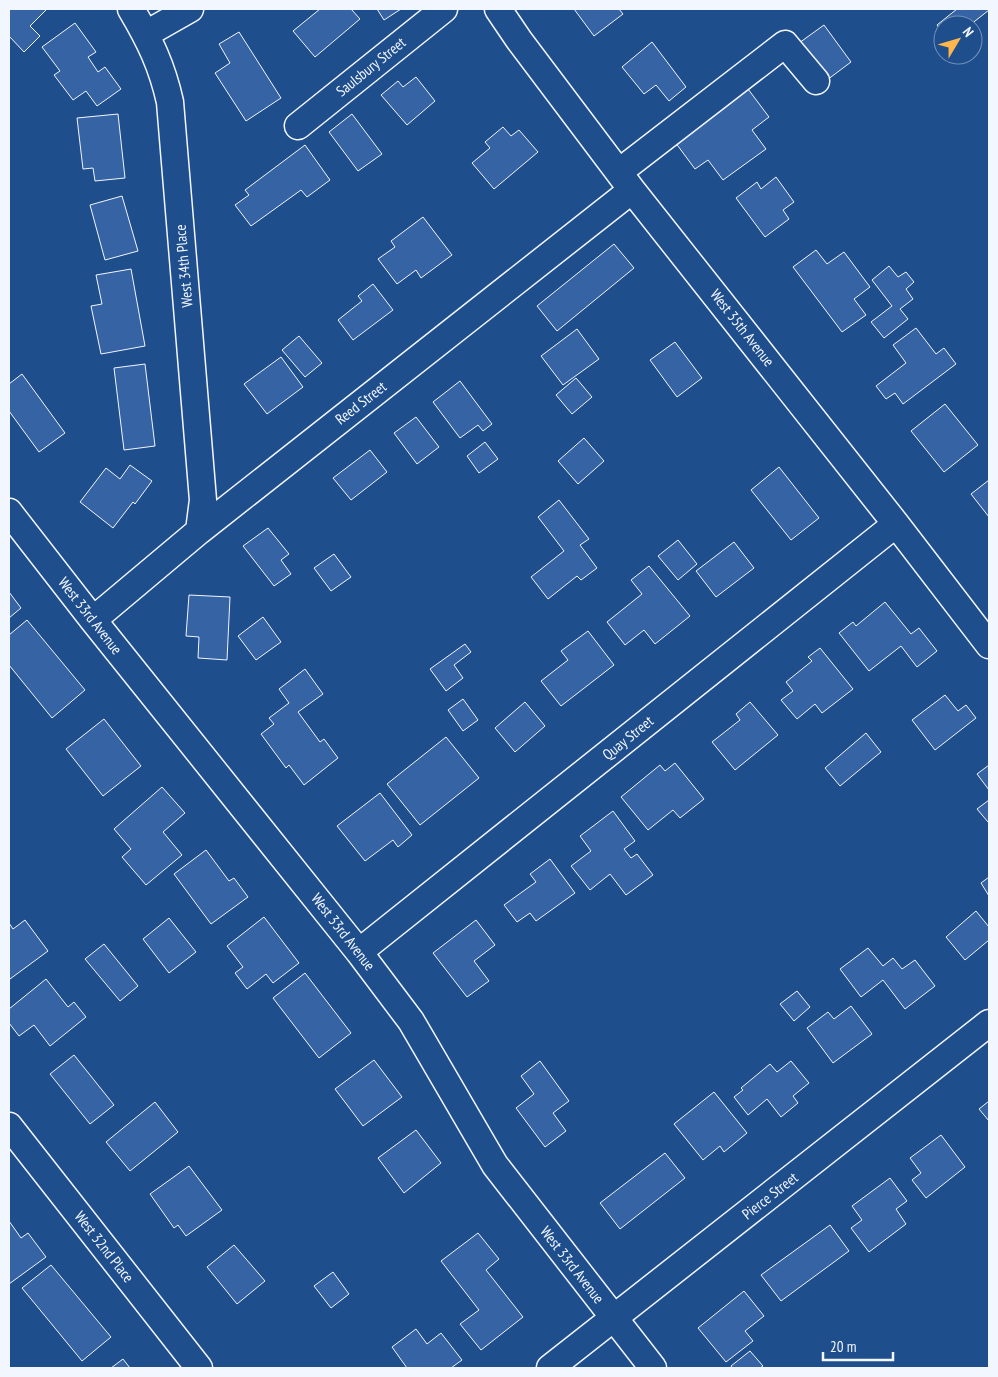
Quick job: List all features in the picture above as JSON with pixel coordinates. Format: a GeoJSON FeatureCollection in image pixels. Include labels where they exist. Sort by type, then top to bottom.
{"type":"FeatureCollection","features":[{"type":"Feature","properties":{"kind":"street","name":"West 34th Place"},"geometry":{"type":"LineString","coordinates":[[131,9],[155,52],[166,81],[170,102],[203,500],[199,531]]}},
{"type":"Feature","properties":{"kind":"street"},"geometry":{"type":"LineString","coordinates":[[146,34],[190,9]]}},
{"type":"Feature","properties":{"kind":"street","name":"Saulsbury Street"},"geometry":{"type":"LineString","coordinates":[[298,126],[444,9]]}},
{"type":"Feature","properties":{"kind":"street","name":"West 35th Avenue"},"geometry":{"type":"LineString","coordinates":[[498,9],[519,40],[626,181],[989,643]]}},
{"type":"Feature","properties":{"kind":"street","name":"Reed Street"},"geometry":{"type":"LineString","coordinates":[[93,620],[626,181],[785,44],[816,81]]}},
{"type":"Feature","properties":{"kind":"street","name":"West 33rd Avenue"},"geometry":{"type":"LineString","coordinates":[[9,512],[359,952],[411,1021],[495,1165],[653,1368]]}},
{"type":"Feature","properties":{"kind":"street","name":"Quay Street"},"geometry":{"type":"LineString","coordinates":[[359,952],[896,524]]}},
{"type":"Feature","properties":{"kind":"street","name":"Pierce Street"},"geometry":{"type":"LineString","coordinates":[[550,1368],[989,1023]]}},
{"type":"Feature","properties":{"kind":"street","name":"West 32nd Place"},"geometry":{"type":"LineString","coordinates":[[9,1126],[199,1368]]}},
{"type":"Feature","properties":{"kind":"building"},"geometry":{"type":"Polygon","coordinates":[[[9,9],[47,9],[30,26],[40,36],[24,52],[9,36],[9,9]]]}},
{"type":"Feature","properties":{"kind":"building"},"geometry":{"type":"Polygon","coordinates":[[[320,9],[351,9],[360,19],[315,57],[293,31],[320,9]]]}},
{"type":"Feature","properties":{"kind":"building"},"geometry":{"type":"Polygon","coordinates":[[[377,9],[401,9],[384,20],[377,9]]]}},
{"type":"Feature","properties":{"kind":"building"},"geometry":{"type":"Polygon","coordinates":[[[574,9],[619,9],[623,14],[594,36],[574,9]]]}},
{"type":"Feature","properties":{"kind":"building"},"geometry":{"type":"Polygon","coordinates":[[[957,9],[989,9],[983,15],[950,15],[957,9]]]}},
{"type":"Feature","properties":{"kind":"building"},"geometry":{"type":"Polygon","coordinates":[[[75,23],[96,52],[88,57],[98,72],[105,67],[121,89],[97,106],[86,91],[73,100],[54,75],[60,71],[42,47],[75,23]]]}},
{"type":"Feature","properties":{"kind":"building"},"geometry":{"type":"Polygon","coordinates":[[[824,25],[851,62],[827,80],[799,43],[824,25]]]}},
{"type":"Feature","properties":{"kind":"building"},"geometry":{"type":"Polygon","coordinates":[[[239,32],[281,98],[246,121],[215,73],[230,63],[219,44],[239,32]]]}},
{"type":"Feature","properties":{"kind":"building"},"geometry":{"type":"Polygon","coordinates":[[[652,42],[686,87],[669,101],[656,85],[644,94],[622,67],[652,42]]]}},
{"type":"Feature","properties":{"kind":"building"},"geometry":{"type":"Polygon","coordinates":[[[416,77],[435,101],[407,125],[381,95],[398,81],[403,87],[416,77]]]}},
{"type":"Feature","properties":{"kind":"building"},"geometry":{"type":"Polygon","coordinates":[[[748,89],[769,117],[752,130],[766,149],[723,180],[708,160],[695,169],[675,142],[748,89]]]}},
{"type":"Feature","properties":{"kind":"building"},"geometry":{"type":"Polygon","coordinates":[[[118,114],[125,178],[95,181],[93,168],[83,169],[77,118],[118,114]]]}},
{"type":"Feature","properties":{"kind":"building"},"geometry":{"type":"Polygon","coordinates":[[[352,114],[382,154],[358,171],[329,132],[352,114]]]}},
{"type":"Feature","properties":{"kind":"building"},"geometry":{"type":"Polygon","coordinates":[[[503,127],[511,136],[519,130],[538,152],[494,189],[472,163],[490,148],[485,142],[503,127]]]}},
{"type":"Feature","properties":{"kind":"building"},"geometry":{"type":"Polygon","coordinates":[[[305,145],[330,180],[307,197],[301,190],[251,226],[235,205],[249,195],[245,190],[305,145]]]}},
{"type":"Feature","properties":{"kind":"building"},"geometry":{"type":"Polygon","coordinates":[[[776,177],[794,202],[783,210],[789,219],[765,237],[736,198],[757,182],[761,189],[776,177]]]}},
{"type":"Feature","properties":{"kind":"building"},"geometry":{"type":"Polygon","coordinates":[[[122,196],[138,251],[105,260],[90,205],[122,196]]]}},
{"type":"Feature","properties":{"kind":"building"},"geometry":{"type":"Polygon","coordinates":[[[423,217],[452,255],[421,278],[416,270],[397,284],[378,259],[395,247],[391,241],[423,217]]]}},
{"type":"Feature","properties":{"kind":"building"},"geometry":{"type":"Polygon","coordinates":[[[614,244],[634,268],[557,331],[537,306],[614,244]]]}},
{"type":"Feature","properties":{"kind":"building"},"geometry":{"type":"Polygon","coordinates":[[[816,250],[827,264],[844,252],[870,287],[854,299],[866,315],[842,332],[793,267],[816,250]]]}},
{"type":"Feature","properties":{"kind":"building"},"geometry":{"type":"Polygon","coordinates":[[[889,266],[898,277],[906,272],[914,282],[906,289],[913,299],[900,309],[908,319],[884,338],[871,322],[892,306],[872,280],[889,266]]]}},
{"type":"Feature","properties":{"kind":"building"},"geometry":{"type":"Polygon","coordinates":[[[131,269],[145,346],[101,354],[91,306],[102,304],[96,275],[131,269]]]}},
{"type":"Feature","properties":{"kind":"building"},"geometry":{"type":"Polygon","coordinates":[[[373,284],[393,310],[353,340],[338,320],[362,301],[358,296],[373,284]]]}},
{"type":"Feature","properties":{"kind":"building"},"geometry":{"type":"Polygon","coordinates":[[[916,328],[936,354],[944,348],[956,364],[903,404],[895,393],[886,399],[876,386],[906,363],[893,345],[916,328]]]}},
{"type":"Feature","properties":{"kind":"building"},"geometry":{"type":"Polygon","coordinates":[[[577,329],[599,359],[563,385],[541,356],[577,329]]]}},
{"type":"Feature","properties":{"kind":"building"},"geometry":{"type":"Polygon","coordinates":[[[299,336],[322,363],[305,377],[282,350],[299,336]]]}},
{"type":"Feature","properties":{"kind":"building"},"geometry":{"type":"Polygon","coordinates":[[[675,342],[702,378],[677,397],[650,360],[675,342]]]}},
{"type":"Feature","properties":{"kind":"building"},"geometry":{"type":"Polygon","coordinates":[[[281,357],[303,387],[267,414],[244,384],[281,357]]]}},
{"type":"Feature","properties":{"kind":"building"},"geometry":{"type":"Polygon","coordinates":[[[145,364],[155,446],[124,450],[114,368],[145,364]]]}},
{"type":"Feature","properties":{"kind":"building"},"geometry":{"type":"Polygon","coordinates":[[[22,374],[65,433],[39,452],[9,411],[9,384],[22,374]]]}},
{"type":"Feature","properties":{"kind":"building"},"geometry":{"type":"Polygon","coordinates":[[[576,378],[592,397],[572,414],[556,395],[576,378]]]}},
{"type":"Feature","properties":{"kind":"building"},"geometry":{"type":"Polygon","coordinates":[[[460,381],[492,424],[483,431],[478,425],[460,438],[433,402],[460,381]]]}},
{"type":"Feature","properties":{"kind":"building"},"geometry":{"type":"Polygon","coordinates":[[[945,404],[978,445],[944,472],[911,431],[945,404]]]}},
{"type":"Feature","properties":{"kind":"building"},"geometry":{"type":"Polygon","coordinates":[[[416,417],[439,447],[417,464],[394,433],[416,417]]]}},
{"type":"Feature","properties":{"kind":"building"},"geometry":{"type":"Polygon","coordinates":[[[584,438],[604,461],[578,484],[558,461],[584,438]]]}},
{"type":"Feature","properties":{"kind":"building"},"geometry":{"type":"Polygon","coordinates":[[[485,442],[498,459],[479,473],[467,456],[485,442]]]}},
{"type":"Feature","properties":{"kind":"building"},"geometry":{"type":"Polygon","coordinates":[[[370,450],[387,472],[351,500],[333,478],[370,450]]]}},
{"type":"Feature","properties":{"kind":"building"},"geometry":{"type":"Polygon","coordinates":[[[130,465],[152,481],[135,504],[133,502],[113,528],[80,502],[106,468],[120,479],[130,465]]]}},
{"type":"Feature","properties":{"kind":"building"},"geometry":{"type":"Polygon","coordinates":[[[779,467],[819,518],[791,540],[751,490],[779,467]]]}},
{"type":"Feature","properties":{"kind":"building"},"geometry":{"type":"Polygon","coordinates":[[[989,480],[989,517],[971,494],[989,480]]]}},
{"type":"Feature","properties":{"kind":"building"},"geometry":{"type":"Polygon","coordinates":[[[559,500],[589,539],[580,545],[597,568],[581,580],[577,576],[548,599],[531,577],[564,551],[538,517],[559,500]]]}},
{"type":"Feature","properties":{"kind":"building"},"geometry":{"type":"Polygon","coordinates":[[[268,528],[289,554],[281,560],[291,574],[274,586],[243,546],[268,528]]]}},
{"type":"Feature","properties":{"kind":"building"},"geometry":{"type":"Polygon","coordinates":[[[678,540],[697,564],[678,580],[658,556],[678,540]]]}},
{"type":"Feature","properties":{"kind":"building"},"geometry":{"type":"Polygon","coordinates":[[[734,542],[754,568],[716,597],[696,571],[734,542]]]}},
{"type":"Feature","properties":{"kind":"building"},"geometry":{"type":"Polygon","coordinates":[[[334,554],[351,577],[331,591],[314,568],[334,554]]]}},
{"type":"Feature","properties":{"kind":"building"},"geometry":{"type":"Polygon","coordinates":[[[649,566],[690,616],[655,644],[644,630],[625,645],[607,622],[642,594],[631,580],[649,566]]]}},
{"type":"Feature","properties":{"kind":"building"},"geometry":{"type":"Polygon","coordinates":[[[9,592],[21,608],[9,618],[9,592]]]}},
{"type":"Feature","properties":{"kind":"building"},"geometry":{"type":"Polygon","coordinates":[[[189,595],[230,597],[227,660],[198,658],[199,637],[186,636],[189,595]]]}},
{"type":"Feature","properties":{"kind":"building"},"geometry":{"type":"Polygon","coordinates":[[[885,602],[911,634],[919,628],[937,651],[917,667],[901,646],[869,671],[839,633],[853,622],[856,626],[885,602]]]}},
{"type":"Feature","properties":{"kind":"building"},"geometry":{"type":"Polygon","coordinates":[[[263,617],[281,642],[256,660],[238,636],[263,617]]]}},
{"type":"Feature","properties":{"kind":"building"},"geometry":{"type":"Polygon","coordinates":[[[27,620],[85,690],[52,718],[9,665],[9,635],[27,620]]]}},
{"type":"Feature","properties":{"kind":"building"},"geometry":{"type":"Polygon","coordinates":[[[588,631],[614,665],[561,706],[541,681],[568,660],[561,651],[588,631]]]}},
{"type":"Feature","properties":{"kind":"building"},"geometry":{"type":"Polygon","coordinates":[[[465,644],[471,652],[454,665],[463,678],[446,691],[430,669],[465,644]]]}},
{"type":"Feature","properties":{"kind":"building"},"geometry":{"type":"Polygon","coordinates":[[[820,648],[853,689],[822,713],[815,704],[797,719],[781,700],[793,691],[786,682],[812,661],[808,657],[820,648]]]}},
{"type":"Feature","properties":{"kind":"building"},"geometry":{"type":"Polygon","coordinates":[[[305,669],[323,694],[298,712],[320,742],[324,739],[338,758],[304,785],[289,765],[286,768],[261,734],[274,724],[269,718],[289,703],[279,689],[305,669]]]}},
{"type":"Feature","properties":{"kind":"building"},"geometry":{"type":"Polygon","coordinates":[[[945,695],[958,711],[966,705],[976,718],[935,750],[912,720],[945,695]]]}},
{"type":"Feature","properties":{"kind":"building"},"geometry":{"type":"Polygon","coordinates":[[[463,699],[478,720],[463,731],[448,710],[463,699]]]}},
{"type":"Feature","properties":{"kind":"building"},"geometry":{"type":"Polygon","coordinates":[[[525,702],[545,726],[515,752],[495,728],[525,702]]]}},
{"type":"Feature","properties":{"kind":"building"},"geometry":{"type":"Polygon","coordinates":[[[750,702],[778,735],[735,770],[712,742],[740,720],[736,714],[750,702]]]}},
{"type":"Feature","properties":{"kind":"building"},"geometry":{"type":"Polygon","coordinates":[[[104,719],[141,766],[103,796],[66,749],[104,719]]]}},
{"type":"Feature","properties":{"kind":"building"},"geometry":{"type":"Polygon","coordinates":[[[866,733],[881,752],[840,786],[825,768],[866,733]]]}},
{"type":"Feature","properties":{"kind":"building"},"geometry":{"type":"Polygon","coordinates":[[[446,737],[479,778],[420,825],[387,784],[446,737]]]}},
{"type":"Feature","properties":{"kind":"building"},"geometry":{"type":"Polygon","coordinates":[[[675,763],[704,799],[680,818],[673,810],[648,830],[621,797],[660,765],[665,771],[675,763]]]}},
{"type":"Feature","properties":{"kind":"building"},"geometry":{"type":"Polygon","coordinates":[[[989,765],[989,790],[977,774],[989,765]]]}},
{"type":"Feature","properties":{"kind":"building"},"geometry":{"type":"Polygon","coordinates":[[[162,787],[185,813],[163,832],[182,855],[146,885],[122,857],[131,849],[114,829],[162,787]]]}},
{"type":"Feature","properties":{"kind":"building"},"geometry":{"type":"Polygon","coordinates":[[[380,793],[412,835],[398,847],[393,840],[365,861],[337,826],[380,793]]]}},
{"type":"Feature","properties":{"kind":"building"},"geometry":{"type":"Polygon","coordinates":[[[989,800],[989,821],[988,822],[977,809],[989,800]]]}},
{"type":"Feature","properties":{"kind":"building"},"geometry":{"type":"Polygon","coordinates":[[[613,811],[635,841],[624,849],[631,858],[637,854],[653,875],[626,895],[610,874],[590,890],[571,866],[591,851],[580,836],[613,811]]]}},
{"type":"Feature","properties":{"kind":"building"},"geometry":{"type":"Polygon","coordinates":[[[206,850],[229,881],[234,878],[248,897],[211,924],[174,874],[206,850]]]}},
{"type":"Feature","properties":{"kind":"building"},"geometry":{"type":"Polygon","coordinates":[[[550,859],[575,893],[536,921],[530,913],[517,922],[504,905],[536,882],[530,874],[550,859]]]}},
{"type":"Feature","properties":{"kind":"building"},"geometry":{"type":"Polygon","coordinates":[[[989,877],[989,896],[981,883],[989,877]]]}},
{"type":"Feature","properties":{"kind":"building"},"geometry":{"type":"Polygon","coordinates":[[[976,911],[989,927],[989,940],[965,960],[946,937],[976,911]]]}},
{"type":"Feature","properties":{"kind":"building"},"geometry":{"type":"Polygon","coordinates":[[[264,917],[299,963],[273,983],[266,974],[247,989],[235,973],[243,967],[227,946],[264,917]]]}},
{"type":"Feature","properties":{"kind":"building"},"geometry":{"type":"Polygon","coordinates":[[[169,918],[196,952],[169,973],[143,939],[169,918]]]}},
{"type":"Feature","properties":{"kind":"building"},"geometry":{"type":"Polygon","coordinates":[[[25,920],[48,951],[10,979],[9,923],[13,929],[25,920]]]}},
{"type":"Feature","properties":{"kind":"building"},"geometry":{"type":"Polygon","coordinates":[[[476,920],[495,945],[474,961],[489,981],[467,997],[433,953],[476,920]]]}},
{"type":"Feature","properties":{"kind":"building"},"geometry":{"type":"Polygon","coordinates":[[[104,944],[138,986],[120,1001],[85,959],[104,944]]]}},
{"type":"Feature","properties":{"kind":"building"},"geometry":{"type":"Polygon","coordinates":[[[868,948],[883,966],[893,958],[902,969],[915,960],[935,986],[905,1009],[883,980],[861,997],[840,969],[868,948]]]}},
{"type":"Feature","properties":{"kind":"building"},"geometry":{"type":"Polygon","coordinates":[[[305,973],[351,1033],[319,1058],[273,998],[305,973]]]}},
{"type":"Feature","properties":{"kind":"building"},"geometry":{"type":"Polygon","coordinates":[[[46,979],[68,1007],[74,1002],[86,1017],[50,1046],[34,1025],[19,1036],[9,1023],[9,1009],[46,979]]]}},
{"type":"Feature","properties":{"kind":"building"},"geometry":{"type":"Polygon","coordinates":[[[797,991],[810,1007],[794,1021],[780,1004],[797,991]]]}},
{"type":"Feature","properties":{"kind":"building"},"geometry":{"type":"Polygon","coordinates":[[[851,1006],[872,1034],[833,1063],[807,1028],[828,1012],[834,1019],[851,1006]]]}},
{"type":"Feature","properties":{"kind":"building"},"geometry":{"type":"Polygon","coordinates":[[[74,1055],[114,1105],[90,1124],[50,1074],[74,1055]]]}},
{"type":"Feature","properties":{"kind":"building"},"geometry":{"type":"Polygon","coordinates":[[[374,1060],[402,1097],[363,1126],[335,1089],[374,1060]]]}},
{"type":"Feature","properties":{"kind":"building"},"geometry":{"type":"Polygon","coordinates":[[[540,1061],[569,1101],[553,1113],[566,1131],[545,1147],[516,1108],[534,1094],[521,1076],[540,1061]]]}},
{"type":"Feature","properties":{"kind":"building"},"geometry":{"type":"Polygon","coordinates":[[[791,1061],[809,1083],[793,1096],[798,1103],[781,1117],[767,1099],[748,1115],[734,1097],[743,1090],[741,1088],[770,1064],[777,1072],[791,1061]]]}},
{"type":"Feature","properties":{"kind":"building"},"geometry":{"type":"Polygon","coordinates":[[[714,1092],[747,1133],[724,1152],[720,1146],[703,1160],[674,1124],[714,1092]]]}},
{"type":"Feature","properties":{"kind":"building"},"geometry":{"type":"Polygon","coordinates":[[[989,1101],[989,1121],[979,1109],[989,1101]]]}},
{"type":"Feature","properties":{"kind":"building"},"geometry":{"type":"Polygon","coordinates":[[[155,1102],[178,1132],[130,1171],[106,1142],[155,1102]]]}},
{"type":"Feature","properties":{"kind":"building"},"geometry":{"type":"Polygon","coordinates":[[[416,1130],[441,1163],[404,1193],[378,1158],[416,1130]]]}},
{"type":"Feature","properties":{"kind":"building"},"geometry":{"type":"Polygon","coordinates":[[[941,1135],[965,1167],[926,1198],[912,1180],[921,1173],[910,1158],[941,1135]]]}},
{"type":"Feature","properties":{"kind":"building"},"geometry":{"type":"Polygon","coordinates":[[[665,1153],[685,1178],[620,1229],[600,1203],[665,1153]]]}},
{"type":"Feature","properties":{"kind":"building"},"geometry":{"type":"Polygon","coordinates":[[[189,1166],[222,1210],[186,1236],[178,1225],[174,1228],[150,1194],[189,1166]]]}},
{"type":"Feature","properties":{"kind":"building"},"geometry":{"type":"Polygon","coordinates":[[[890,1178],[907,1201],[896,1209],[906,1224],[869,1252],[851,1228],[862,1220],[852,1206],[890,1178]]]}},
{"type":"Feature","properties":{"kind":"building"},"geometry":{"type":"Polygon","coordinates":[[[9,1221],[21,1238],[28,1233],[46,1257],[9,1284],[9,1221]]]}},
{"type":"Feature","properties":{"kind":"building"},"geometry":{"type":"Polygon","coordinates":[[[830,1225],[849,1251],[781,1301],[761,1275],[830,1225]]]}},
{"type":"Feature","properties":{"kind":"building"},"geometry":{"type":"Polygon","coordinates":[[[478,1233],[499,1259],[486,1270],[523,1317],[481,1350],[460,1324],[479,1310],[441,1261],[478,1233]]]}},
{"type":"Feature","properties":{"kind":"building"},"geometry":{"type":"Polygon","coordinates":[[[234,1245],[265,1281],[237,1304],[207,1267],[234,1245]]]}},
{"type":"Feature","properties":{"kind":"building"},"geometry":{"type":"Polygon","coordinates":[[[51,1265],[111,1337],[82,1361],[22,1288],[51,1265]]]}},
{"type":"Feature","properties":{"kind":"building"},"geometry":{"type":"Polygon","coordinates":[[[333,1272],[349,1294],[331,1308],[314,1286],[333,1272]]]}},
{"type":"Feature","properties":{"kind":"building"},"geometry":{"type":"Polygon","coordinates":[[[744,1291],[764,1316],[745,1331],[753,1341],[726,1362],[698,1328],[744,1291]]]}},
{"type":"Feature","properties":{"kind":"building"},"geometry":{"type":"Polygon","coordinates":[[[416,1329],[427,1344],[441,1333],[462,1360],[451,1368],[407,1368],[392,1347],[416,1329]]]}},
{"type":"Feature","properties":{"kind":"building"},"geometry":{"type":"Polygon","coordinates":[[[750,1351],[763,1366],[760,1368],[732,1368],[731,1366],[750,1351]]]}},
{"type":"Feature","properties":{"kind":"building"},"geometry":{"type":"Polygon","coordinates":[[[123,1359],[130,1368],[111,1368],[123,1359]]]}}]}
